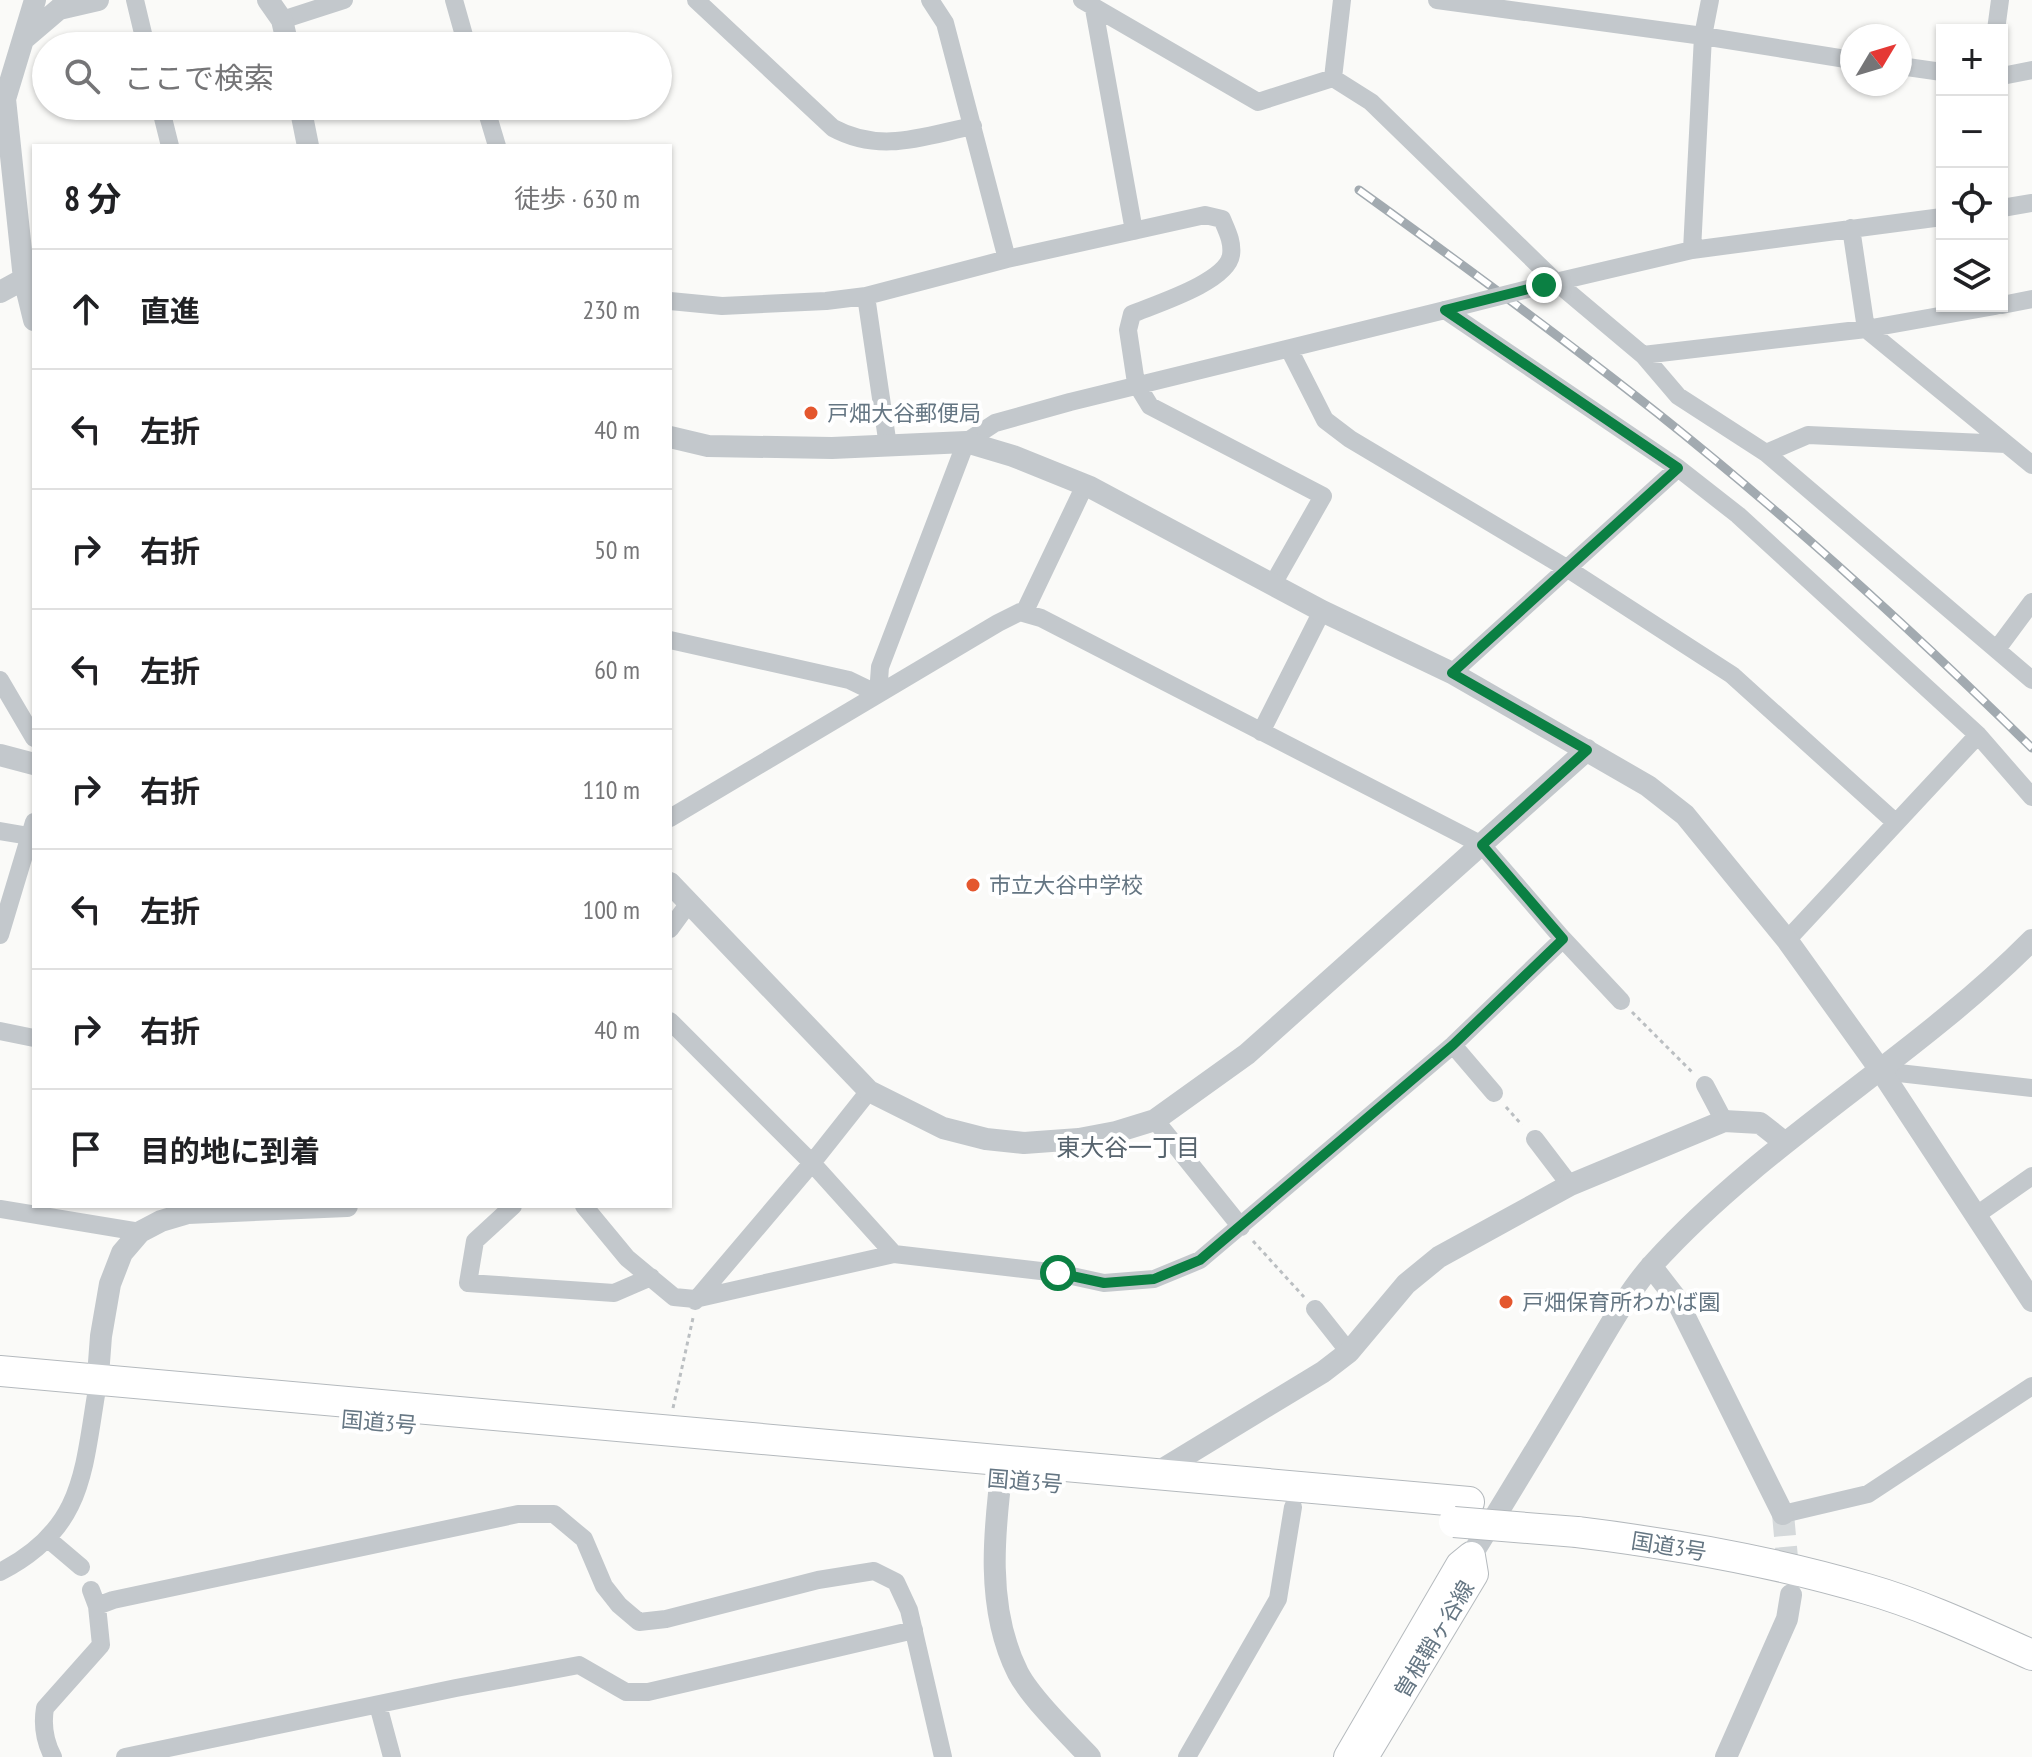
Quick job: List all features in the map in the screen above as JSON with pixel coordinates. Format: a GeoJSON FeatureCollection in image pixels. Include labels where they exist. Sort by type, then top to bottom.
{"type":"FeatureCollection","features":[{"type":"Feature","properties":{"kind":"highway","name":"国道3号"},"geometry":{"type":"LineString","coordinates":[[0,1371],[96,1389]]}},
{"type":"Feature","properties":{"kind":"highway","name":"国道3号"},"geometry":{"type":"LineString","coordinates":[[0,1389],[96,1389],[1001,1469],[1293,1507],[1461,1512]]}},
{"type":"Feature","properties":{"kind":"highway","name":"国道3号"},"geometry":{"type":"LineString","coordinates":[[1001,1469],[1155,1474],[1461,1512],[1688,1532],[1868,1571],[1983,1611],[2032,1635]]}},
{"type":"Feature","properties":{"kind":"highway","name":"国道3号"},"geometry":{"type":"LineString","coordinates":[[1582,1523],[1867,1589],[1971,1627],[2032,1655]]}},
{"type":"Feature","properties":{"kind":"main road","name":"曽根鞘ヶ谷線"},"geometry":{"type":"LineString","coordinates":[[1348,1757],[1460,1565],[1471,1556],[1474,1574],[1364,1757]]}},
{"type":"Feature","properties":{"kind":"street"},"geometry":{"type":"LineString","coordinates":[[25,38],[35,0]]}},
{"type":"Feature","properties":{"kind":"street"},"geometry":{"type":"LineString","coordinates":[[32,304],[5,99],[7,57],[59,9],[98,0]]}},
{"type":"Feature","properties":{"kind":"street"},"geometry":{"type":"LineString","coordinates":[[135,0],[143,32]]}},
{"type":"Feature","properties":{"kind":"street"},"geometry":{"type":"LineString","coordinates":[[268,0],[282,20],[285,32]]}},
{"type":"Feature","properties":{"kind":"street"},"geometry":{"type":"LineString","coordinates":[[282,20],[344,0]]}},
{"type":"Feature","properties":{"kind":"street"},"geometry":{"type":"LineString","coordinates":[[454,0],[463,32]]}},
{"type":"Feature","properties":{"kind":"street"},"geometry":{"type":"LineString","coordinates":[[696,0],[833,128],[848,136],[889,144],[973,126]]}},
{"type":"Feature","properties":{"kind":"street"},"geometry":{"type":"LineString","coordinates":[[930,0],[945,23],[1007,259]]}},
{"type":"Feature","properties":{"kind":"street"},"geometry":{"type":"LineString","coordinates":[[1333,78],[1342,0]]}},
{"type":"Feature","properties":{"kind":"street"},"geometry":{"type":"LineString","coordinates":[[1437,0],[1840,58]]}},
{"type":"Feature","properties":{"kind":"street"},"geometry":{"type":"LineString","coordinates":[[1692,250],[1703,36],[1710,0]]}},
{"type":"Feature","properties":{"kind":"street"},"geometry":{"type":"LineString","coordinates":[[1997,24],[2000,0]]}},
{"type":"Feature","properties":{"kind":"street"},"geometry":{"type":"LineString","coordinates":[[1088,4],[1258,102],[1333,78]]}},
{"type":"Feature","properties":{"kind":"street"},"geometry":{"type":"LineString","coordinates":[[1088,4],[1134,231]]}},
{"type":"Feature","properties":{"kind":"street"},"geometry":{"type":"LineString","coordinates":[[1912,68],[1936,71]]}},
{"type":"Feature","properties":{"kind":"street"},"geometry":{"type":"LineString","coordinates":[[2008,75],[2032,70]]}},
{"type":"Feature","properties":{"kind":"street"},"geometry":{"type":"LineString","coordinates":[[1333,78],[1371,102],[1549,283],[1643,355],[1678,396],[1766,453],[2032,680]]}},
{"type":"Feature","properties":{"kind":"street"},"geometry":{"type":"LineString","coordinates":[[164,120],[170,144]]}},
{"type":"Feature","properties":{"kind":"street"},"geometry":{"type":"LineString","coordinates":[[303,120],[308,144]]}},
{"type":"Feature","properties":{"kind":"street"},"geometry":{"type":"LineString","coordinates":[[489,120],[496,144]]}},
{"type":"Feature","properties":{"kind":"street"},"geometry":{"type":"LineString","coordinates":[[2008,207],[2032,203]]}},
{"type":"Feature","properties":{"kind":"street"},"geometry":{"type":"LineString","coordinates":[[672,301],[722,306],[866,296],[1007,259],[1205,215],[1222,219],[1232,242],[1226,268],[1197,287],[1132,314],[1128,330],[1136,383],[1150,406],[1323,496],[1273,584]]}},
{"type":"Feature","properties":{"kind":"street"},"geometry":{"type":"LineString","coordinates":[[878,694],[880,667],[966,442],[995,423],[1136,383],[1289,349],[1692,250],[1936,218]]}},
{"type":"Feature","properties":{"kind":"street"},"geometry":{"type":"LineString","coordinates":[[1851,228],[1866,329],[2032,465]]}},
{"type":"Feature","properties":{"kind":"street"},"geometry":{"type":"LineString","coordinates":[[0,292],[29,279]]}},
{"type":"Feature","properties":{"kind":"street"},"geometry":{"type":"LineString","coordinates":[[866,296],[888,446]]}},
{"type":"Feature","properties":{"kind":"street"},"geometry":{"type":"LineString","coordinates":[[2008,304],[2032,299]]}},
{"type":"Feature","properties":{"kind":"street"},"geometry":{"type":"LineString","coordinates":[[1445,310],[1678,468],[1738,515],[1978,735],[2032,797]]}},
{"type":"Feature","properties":{"kind":"street"},"geometry":{"type":"LineString","coordinates":[[1643,355],[1866,329],[1961,312]]}},
{"type":"Feature","properties":{"kind":"street"},"geometry":{"type":"LineString","coordinates":[[1289,349],[1325,420],[1350,439],[1568,569],[1732,675],[1895,822]]}},
{"type":"Feature","properties":{"kind":"street"},"geometry":{"type":"LineString","coordinates":[[1766,453],[1808,435],[2006,444]]}},
{"type":"Feature","properties":{"kind":"street"},"geometry":{"type":"LineString","coordinates":[[672,437],[708,446],[888,446],[966,442],[1013,456],[1085,485],[1322,611],[1452,673],[1648,786],[1685,815],[1787,940],[1881,1071],[2032,1301]]}},
{"type":"Feature","properties":{"kind":"street"},"geometry":{"type":"LineString","coordinates":[[1452,673],[1678,468]]}},
{"type":"Feature","properties":{"kind":"street"},"geometry":{"type":"LineString","coordinates":[[1024,613],[1085,485]]}},
{"type":"Feature","properties":{"kind":"street"},"geometry":{"type":"LineString","coordinates":[[1997,649],[2032,602]]}},
{"type":"Feature","properties":{"kind":"street"},"geometry":{"type":"LineString","coordinates":[[1261,732],[1322,611]]}},
{"type":"Feature","properties":{"kind":"street"},"geometry":{"type":"LineString","coordinates":[[672,817],[1020,612],[1041,618],[1482,845],[1621,1001]]}},
{"type":"Feature","properties":{"kind":"street"},"geometry":{"type":"LineString","coordinates":[[672,640],[849,680],[878,694]]}},
{"type":"Feature","properties":{"kind":"street"},"geometry":{"type":"LineString","coordinates":[[0,680],[32,735]]}},
{"type":"Feature","properties":{"kind":"street"},"geometry":{"type":"LineString","coordinates":[[1787,940],[1978,735]]}},
{"type":"Feature","properties":{"kind":"street"},"geometry":{"type":"LineString","coordinates":[[672,885],[869,1091],[943,1128],[986,1139],[1012,1142],[1079,1139],[1155,1120],[1247,1054],[1587,750]]}},
{"type":"Feature","properties":{"kind":"street"},"geometry":{"type":"LineString","coordinates":[[0,755],[32,763]]}},
{"type":"Feature","properties":{"kind":"street"},"geometry":{"type":"LineString","coordinates":[[0,831],[32,829],[28,868],[0,935]]}},
{"type":"Feature","properties":{"kind":"street"},"geometry":{"type":"LineString","coordinates":[[672,926],[689,903]]}},
{"type":"Feature","properties":{"kind":"street"},"geometry":{"type":"LineString","coordinates":[[586,1208],[627,1258],[674,1297],[695,1303],[894,1254],[1058,1273],[1104,1283],[1154,1279],[1200,1260],[1241,1227],[1453,1045],[1563,939]]}},
{"type":"Feature","properties":{"kind":"street"},"geometry":{"type":"LineString","coordinates":[[1471,1556],[1606,1333],[1651,1266],[1693,1222],[1784,1142],[1881,1071],[1997,975],[2032,940]]}},
{"type":"Feature","properties":{"kind":"street"},"geometry":{"type":"LineString","coordinates":[[672,1023],[812,1163],[894,1254]]}},
{"type":"Feature","properties":{"kind":"street"},"geometry":{"type":"LineString","coordinates":[[0,1031],[32,1038]]}},
{"type":"Feature","properties":{"kind":"street"},"geometry":{"type":"LineString","coordinates":[[1453,1045],[1494,1093]]}},
{"type":"Feature","properties":{"kind":"street"},"geometry":{"type":"LineString","coordinates":[[1881,1071],[2032,1088]]}},
{"type":"Feature","properties":{"kind":"street"},"geometry":{"type":"LineString","coordinates":[[1705,1085],[1724,1121]]}},
{"type":"Feature","properties":{"kind":"street"},"geometry":{"type":"LineString","coordinates":[[695,1303],[869,1091]]}},
{"type":"Feature","properties":{"kind":"street"},"geometry":{"type":"LineString","coordinates":[[1155,1120],[1241,1227]]}},
{"type":"Feature","properties":{"kind":"street"},"geometry":{"type":"LineString","coordinates":[[1155,1474],[1323,1372],[1349,1352],[1406,1284],[1439,1257],[1570,1185],[1724,1121],[1760,1123],[1784,1142]]}},
{"type":"Feature","properties":{"kind":"street"},"geometry":{"type":"LineString","coordinates":[[1535,1139],[1570,1185]]}},
{"type":"Feature","properties":{"kind":"street"},"geometry":{"type":"LineString","coordinates":[[1975,1216],[2032,1176]]}},
{"type":"Feature","properties":{"kind":"street"},"geometry":{"type":"LineString","coordinates":[[0,1572],[21,1561],[48,1539],[67,1513],[81,1483],[110,1284],[122,1253],[140,1232],[161,1221],[188,1213],[302,1208]]}},
{"type":"Feature","properties":{"kind":"street"},"geometry":{"type":"LineString","coordinates":[[511,1208],[475,1241],[468,1283],[614,1293],[651,1277]]}},
{"type":"Feature","properties":{"kind":"street"},"geometry":{"type":"LineString","coordinates":[[0,1209],[140,1232]]}},
{"type":"Feature","properties":{"kind":"street"},"geometry":{"type":"LineString","coordinates":[[1651,1266],[1675,1297],[1783,1514],[1868,1494],[2032,1386]]}},
{"type":"Feature","properties":{"kind":"street"},"geometry":{"type":"LineString","coordinates":[[1315,1309],[1349,1352]]}},
{"type":"Feature","properties":{"kind":"street"},"geometry":{"type":"LineString","coordinates":[[1001,1469],[994,1589],[1004,1636],[1019,1675],[1090,1757]]}},
{"type":"Feature","properties":{"kind":"street"},"geometry":{"type":"LineString","coordinates":[[1187,1757],[1278,1599],[1293,1507]]}},
{"type":"Feature","properties":{"kind":"street"},"geometry":{"type":"LineString","coordinates":[[53,1757],[43,1722],[45,1708],[101,1645],[94,1598],[113,1600],[518,1514],[554,1514],[584,1539],[604,1586],[619,1605],[639,1622],[666,1619],[818,1580],[874,1571],[896,1582],[909,1610],[943,1757]]}},
{"type":"Feature","properties":{"kind":"street"},"geometry":{"type":"LineString","coordinates":[[48,1539],[81,1567]]}},
{"type":"Feature","properties":{"kind":"street"},"geometry":{"type":"LineString","coordinates":[[1726,1757],[1787,1619],[1791,1595]]}},
{"type":"Feature","properties":{"kind":"street"},"geometry":{"type":"LineString","coordinates":[[125,1757],[579,1665],[626,1692],[648,1692],[914,1630]]}},
{"type":"Feature","properties":{"kind":"street"},"geometry":{"type":"LineString","coordinates":[[378,1705],[392,1757]]}},
{"type":"Feature","properties":{"kind":"path"},"geometry":{"type":"LineString","coordinates":[[1621,1001],[1705,1085]]}},
{"type":"Feature","properties":{"kind":"path"},"geometry":{"type":"LineString","coordinates":[[1494,1093],[1535,1139]]}},
{"type":"Feature","properties":{"kind":"path"},"geometry":{"type":"LineString","coordinates":[[1241,1227],[1315,1309]]}},
{"type":"Feature","properties":{"kind":"path"},"geometry":{"type":"LineString","coordinates":[[672,1410],[695,1303]]}},
{"type":"Feature","properties":{"kind":"tunnel"},"geometry":{"type":"LineString","coordinates":[[1783,1514],[1789,1580]]}},
{"type":"Feature","properties":{"kind":"railway"},"geometry":{"type":"LineString","coordinates":[[1359,190],[1546,327],[1705,451],[1848,575],[2032,748]]}},
{"type":"Feature","properties":{"kind":"place","name":"戸畑大谷郵便局"},"geometry":{"type":"Point","coordinates":[811,413]}},
{"type":"Feature","properties":{"kind":"place","name":"市立大谷中学校"},"geometry":{"type":"Point","coordinates":[973,885]}},
{"type":"Feature","properties":{"kind":"place","name":"戸畑保育所わかば園"},"geometry":{"type":"Point","coordinates":[1506,1302]}},
{"type":"Feature","properties":{"kind":"district","name":"東大谷一丁目"},"geometry":{"type":"Point","coordinates":[1128,1147]}},
{"type":"Feature","properties":{"kind":"route"},"geometry":{"type":"LineString","coordinates":[[1058,1273],[1104,1283],[1154,1279],[1200,1260],[1453,1045],[1563,939],[1482,845],[1587,750],[1452,673],[1678,468],[1445,310],[1544,285]]}}]}
